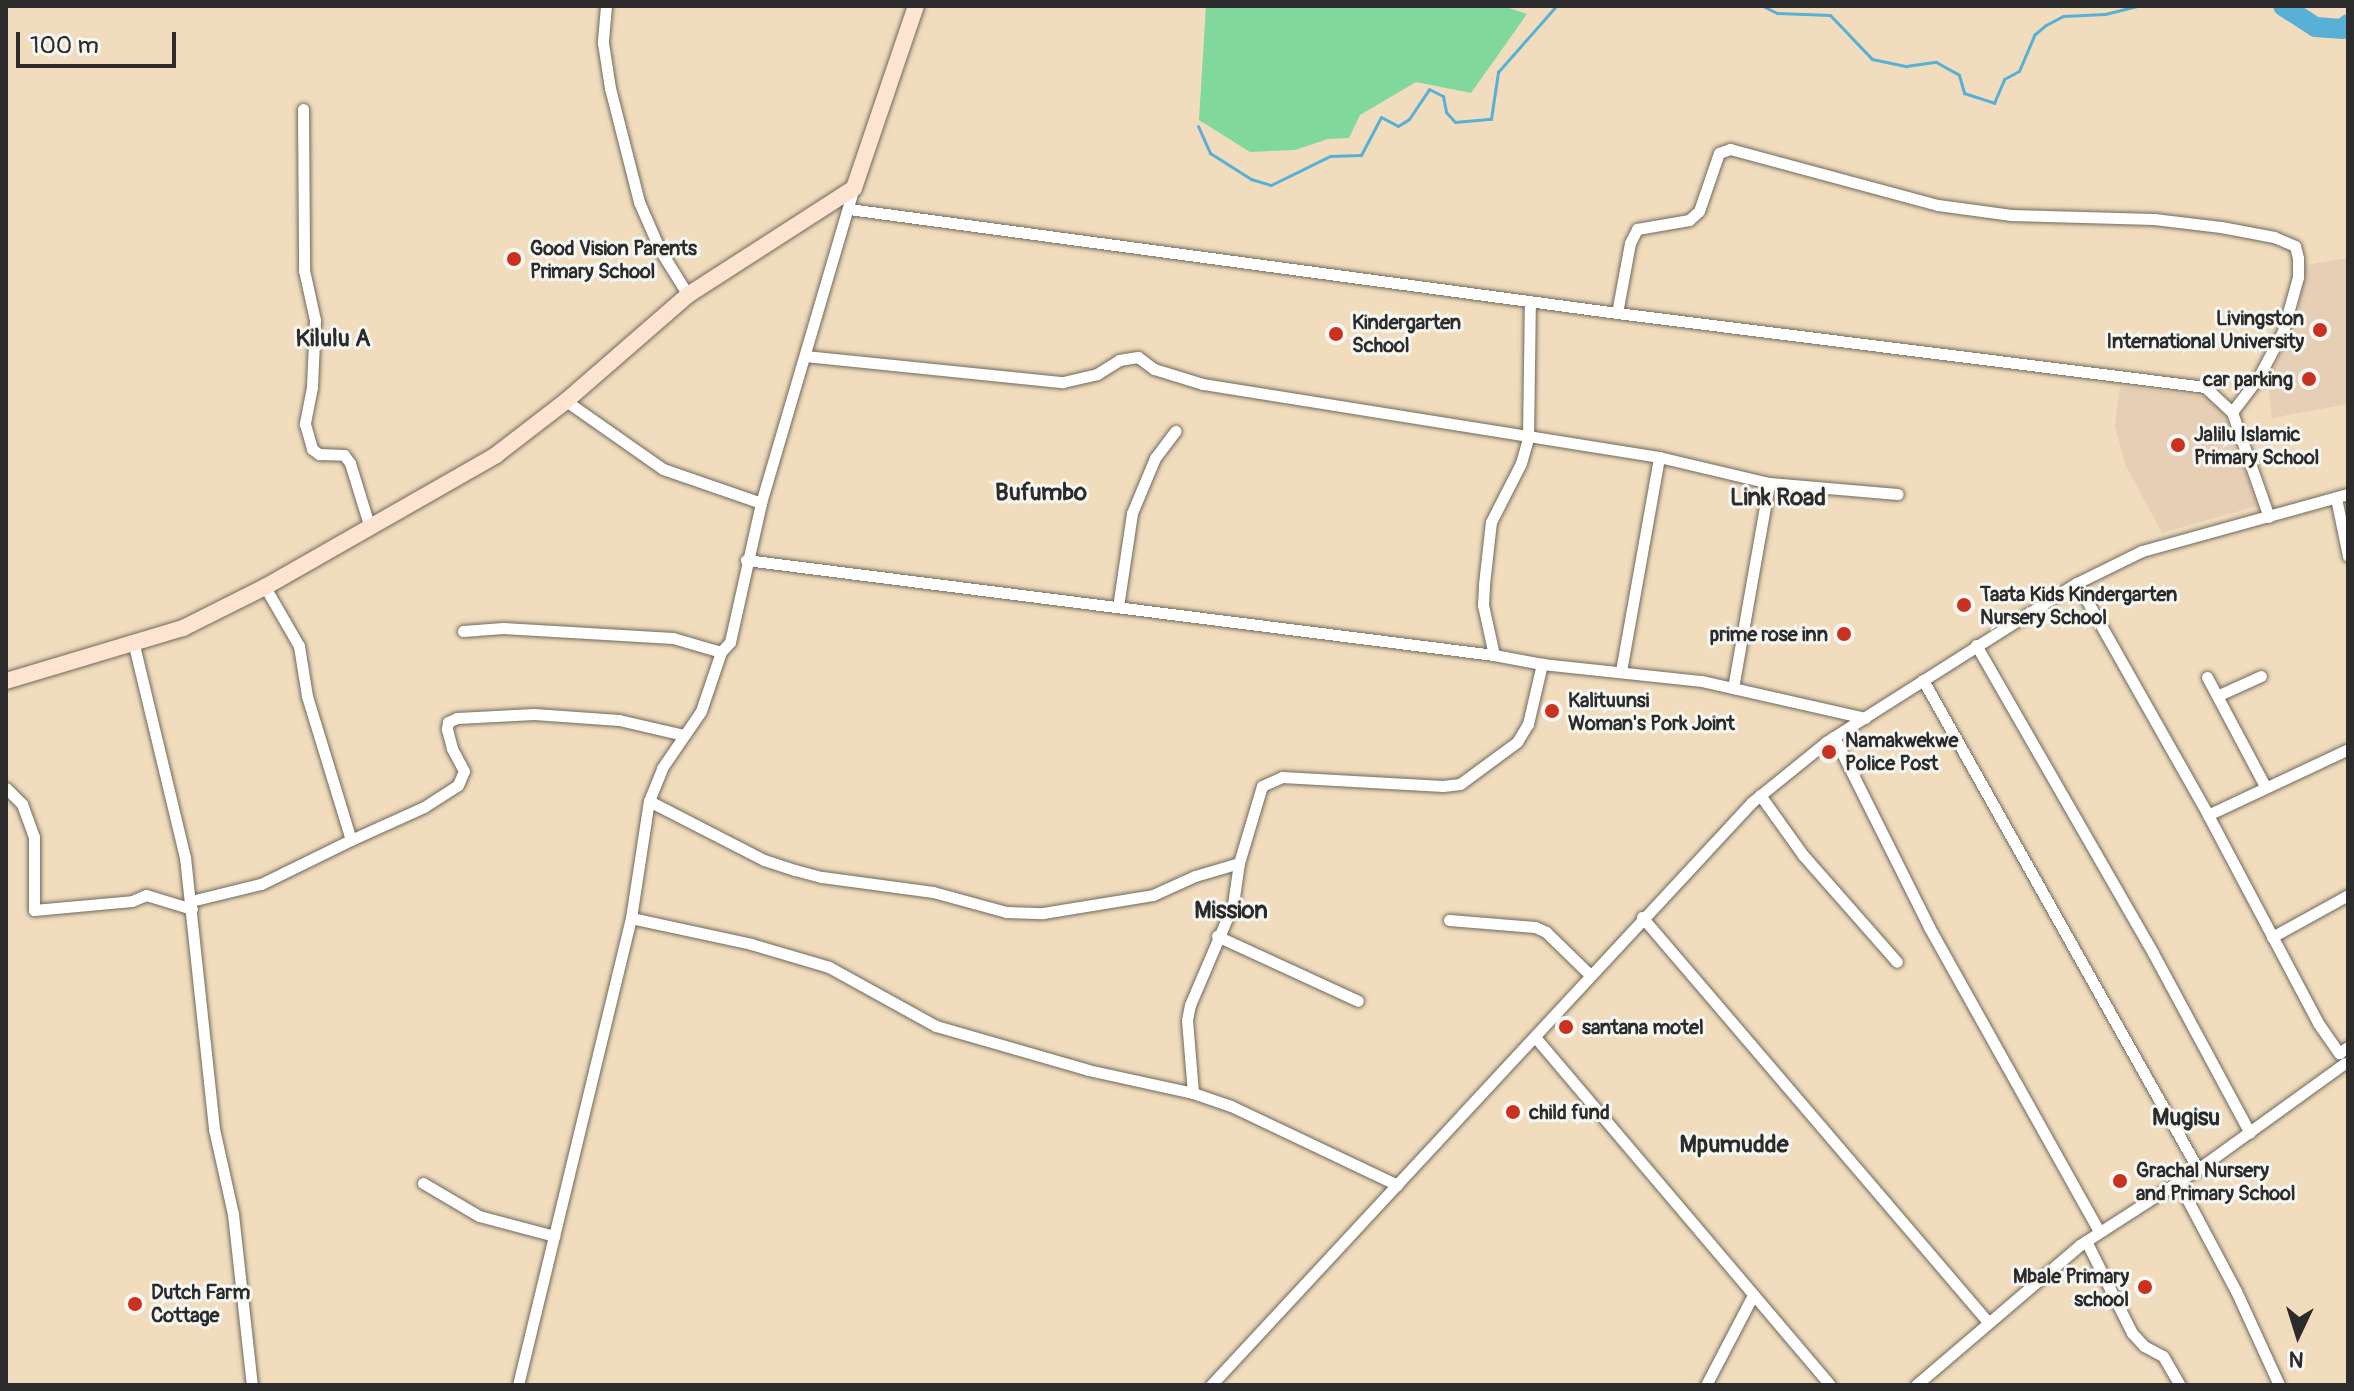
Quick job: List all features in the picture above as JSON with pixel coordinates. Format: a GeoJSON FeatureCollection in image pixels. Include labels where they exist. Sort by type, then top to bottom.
{"type":"FeatureCollection","features":[{"type":"Feature","properties":{"kind":"street"},"geometry":{"type":"LineString","coordinates":[[606,6],[603,43],[610,88],[639,202],[660,250],[688,295]]}},
{"type":"Feature","properties":{"kind":"street"},"geometry":{"type":"LineString","coordinates":[[518,1385],[631,918],[649,801],[662,768],[701,711],[721,652],[730,642],[761,503],[854,188],[914,13]]}},
{"type":"Feature","properties":{"kind":"street"},"geometry":{"type":"LineString","coordinates":[[303,109],[304,270],[315,320],[312,387],[305,424],[312,449],[319,454],[344,455],[350,463],[370,528]]}},
{"type":"Feature","properties":{"kind":"street"},"geometry":{"type":"LineString","coordinates":[[1617,313],[1630,243],[1637,229],[1689,220],[1699,211],[1719,153],[1730,149],[1938,205],[2011,215],[2154,219],[2221,227],[2274,237],[2295,246],[2298,258],[2298,277],[2283,331],[2258,378],[2232,412]]}},
{"type":"Feature","properties":{"kind":"street"},"geometry":{"type":"LineString","coordinates":[[6,681],[183,628],[265,587],[496,455],[566,401],[688,295],[854,188]]}},
{"type":"Feature","properties":{"kind":"street"},"geometry":{"type":"LineString","coordinates":[[849,209],[1617,313],[2205,387],[2232,412],[2269,517]]}},
{"type":"Feature","properties":{"kind":"street"},"geometry":{"type":"LineString","coordinates":[[1494,655],[1483,605],[1491,522],[1521,463],[1528,438],[1530,301]]}},
{"type":"Feature","properties":{"kind":"street"},"geometry":{"type":"LineString","coordinates":[[805,356],[1063,382],[1097,374],[1119,360],[1138,357],[1154,369],[1203,384],[1659,457],[1769,483],[1898,494]]}},
{"type":"Feature","properties":{"kind":"street"},"geometry":{"type":"LineString","coordinates":[[566,401],[663,469],[761,503]]}},
{"type":"Feature","properties":{"kind":"street"},"geometry":{"type":"LineString","coordinates":[[1118,607],[1132,513],[1155,458],[1175,431]]}},
{"type":"Feature","properties":{"kind":"street"},"geometry":{"type":"LineString","coordinates":[[1621,671],[1659,457]]}},
{"type":"Feature","properties":{"kind":"street"},"geometry":{"type":"LineString","coordinates":[[1733,688],[1769,483]]}},
{"type":"Feature","properties":{"kind":"street"},"geometry":{"type":"LineString","coordinates":[[1211,1385],[1535,1037],[1642,917],[1760,795],[1834,737],[2077,583],[2142,551],[2348,494]]}},
{"type":"Feature","properties":{"kind":"street"},"geometry":{"type":"LineString","coordinates":[[2336,498],[2348,556]]}},
{"type":"Feature","properties":{"kind":"street"},"geometry":{"type":"LineString","coordinates":[[746,560],[1494,655],[1542,664],[1621,671],[1733,688],[1865,718]]}},
{"type":"Feature","properties":{"kind":"street"},"geometry":{"type":"LineString","coordinates":[[1916,1385],[2099,1231],[2250,1133],[2345,1058],[2318,1023],[2208,815],[2077,583]]}},
{"type":"Feature","properties":{"kind":"street"},"geometry":{"type":"LineString","coordinates":[[265,587],[299,646],[307,696],[351,840]]}},
{"type":"Feature","properties":{"kind":"street"},"geometry":{"type":"LineString","coordinates":[[463,631],[503,628],[673,638],[721,652]]}},
{"type":"Feature","properties":{"kind":"street"},"geometry":{"type":"LineString","coordinates":[[133,641],[169,779],[191,905],[214,1129],[233,1214],[252,1385]]}},
{"type":"Feature","properties":{"kind":"street"},"geometry":{"type":"LineString","coordinates":[[1976,645],[2153,953],[2250,1133]]}},
{"type":"Feature","properties":{"kind":"street"},"geometry":{"type":"LineString","coordinates":[[1193,1093],[1187,1020],[1217,936],[1233,904],[1239,863],[1262,786],[1282,777],[1443,786],[1460,784],[1517,742],[1528,724],[1542,664]]}},
{"type":"Feature","properties":{"kind":"street"},"geometry":{"type":"LineString","coordinates":[[2219,695],[2261,676]]}},
{"type":"Feature","properties":{"kind":"street"},"geometry":{"type":"LineString","coordinates":[[2207,677],[2265,786]]}},
{"type":"Feature","properties":{"kind":"street"},"geometry":{"type":"LineString","coordinates":[[1923,680],[2198,1169]]}},
{"type":"Feature","properties":{"kind":"street"},"geometry":{"type":"LineString","coordinates":[[6,788],[22,804],[34,837],[34,910],[132,901],[146,895],[191,905],[261,884],[424,807],[458,785],[464,771],[452,748],[447,729],[448,722],[457,718],[534,714],[619,720],[684,735]]}},
{"type":"Feature","properties":{"kind":"street"},"geometry":{"type":"LineString","coordinates":[[1834,737],[1936,940],[2099,1231]]}},
{"type":"Feature","properties":{"kind":"street"},"geometry":{"type":"LineString","coordinates":[[2208,815],[2348,749]]}},
{"type":"Feature","properties":{"kind":"street"},"geometry":{"type":"LineString","coordinates":[[1760,795],[1803,855],[1897,962]]}},
{"type":"Feature","properties":{"kind":"street"},"geometry":{"type":"LineString","coordinates":[[649,801],[764,860],[795,870],[822,877],[933,892],[1006,912],[1043,913],[1153,895],[1195,876],[1239,863]]}},
{"type":"Feature","properties":{"kind":"street"},"geometry":{"type":"LineString","coordinates":[[2272,937],[2348,895]]}},
{"type":"Feature","properties":{"kind":"street"},"geometry":{"type":"LineString","coordinates":[[1642,917],[1988,1322]]}},
{"type":"Feature","properties":{"kind":"street"},"geometry":{"type":"LineString","coordinates":[[631,918],[751,944],[829,967],[936,1026],[1088,1070],[1193,1093],[1231,1106],[1397,1185]]}},
{"type":"Feature","properties":{"kind":"street"},"geometry":{"type":"LineString","coordinates":[[1449,920],[1535,927],[1546,932],[1590,975]]}},
{"type":"Feature","properties":{"kind":"street"},"geometry":{"type":"LineString","coordinates":[[1217,936],[1358,1001]]}},
{"type":"Feature","properties":{"kind":"street"},"geometry":{"type":"LineString","coordinates":[[1535,1037],[1830,1385]]}},
{"type":"Feature","properties":{"kind":"street"},"geometry":{"type":"LineString","coordinates":[[2178,1182],[2236,1291],[2279,1385]]}},
{"type":"Feature","properties":{"kind":"street"},"geometry":{"type":"LineString","coordinates":[[423,1183],[479,1216],[554,1236]]}},
{"type":"Feature","properties":{"kind":"street"},"geometry":{"type":"LineString","coordinates":[[2086,1241],[2132,1333],[2144,1346],[2163,1356],[2180,1385]]}},
{"type":"Feature","properties":{"kind":"street"},"geometry":{"type":"LineString","coordinates":[[1706,1385],[1753,1295]]}},
{"type":"Feature","properties":{"kind":"shaded area","name":"Livingston International University"},"geometry":{"type":"Polygon","coordinates":[[[2348,258],[2348,404],[2272,418],[2268,383],[2298,313],[2305,265],[2348,258]]]}},
{"type":"Feature","properties":{"kind":"shaded area","name":"Jalilu Islamic Primary School"},"geometry":{"type":"Polygon","coordinates":[[[2120,386],[2209,397],[2224,414],[2257,506],[2162,533],[2125,464],[2115,426],[2120,386]]]}},
{"type":"Feature","properties":{"kind":"green space"},"geometry":{"type":"Polygon","coordinates":[[[1206,6],[1503,6],[1527,14],[1471,93],[1416,82],[1360,115],[1349,138],[1328,139],[1295,150],[1250,152],[1199,120],[1206,6]]]}},
{"type":"Feature","properties":{"kind":"waterway"},"geometry":{"type":"LineString","coordinates":[[1198,126],[1210,153],[1251,179],[1271,185],[1330,156],[1361,155],[1381,117],[1398,126],[1409,119],[1429,89],[1443,96],[1446,112],[1455,122],[1491,119],[1498,72],[1556,6]]}},
{"type":"Feature","properties":{"kind":"waterway"},"geometry":{"type":"LineString","coordinates":[[1763,6],[1777,13],[1830,15],[1872,59],[1906,66],[1936,62],[1959,75],[1964,93],[1994,103],[2004,79],[2019,71],[2034,35],[2046,25],[2063,16],[2105,14],[2138,6]]}},
{"type":"Feature","properties":{"kind":"waterway"},"geometry":{"type":"LineString","coordinates":[[2283,6],[2315,27],[2343,29],[2348,24]]}},
{"type":"Feature","properties":{"kind":"place","name":"Good Vision Parents Primary School"},"geometry":{"type":"Point","coordinates":[514,259]}},
{"type":"Feature","properties":{"kind":"place","name":"Livingston International University"},"geometry":{"type":"Point","coordinates":[2320,330]}},
{"type":"Feature","properties":{"kind":"place","name":"Kindergarten School"},"geometry":{"type":"Point","coordinates":[1336,334]}},
{"type":"Feature","properties":{"kind":"place","name":"car parking"},"geometry":{"type":"Point","coordinates":[2309,379]}},
{"type":"Feature","properties":{"kind":"place","name":"Jalilu Islamic Primary School"},"geometry":{"type":"Point","coordinates":[2178,445]}},
{"type":"Feature","properties":{"kind":"place","name":"Taata Kids Kindergarten Nursery School"},"geometry":{"type":"Point","coordinates":[1964,605]}},
{"type":"Feature","properties":{"kind":"place","name":"prime rose inn"},"geometry":{"type":"Point","coordinates":[1844,634]}},
{"type":"Feature","properties":{"kind":"place","name":"Kalituunsi Woman's Pork Joint"},"geometry":{"type":"Point","coordinates":[1552,711]}},
{"type":"Feature","properties":{"kind":"place","name":"Namakwekwe Police Post"},"geometry":{"type":"Point","coordinates":[1829,752]}},
{"type":"Feature","properties":{"kind":"place","name":"santana motel"},"geometry":{"type":"Point","coordinates":[1566,1027]}},
{"type":"Feature","properties":{"kind":"place","name":"child fund"},"geometry":{"type":"Point","coordinates":[1513,1112]}},
{"type":"Feature","properties":{"kind":"place","name":"Grachal Nursery and Primary School"},"geometry":{"type":"Point","coordinates":[2120,1181]}},
{"type":"Feature","properties":{"kind":"place","name":"Mbale Primary school"},"geometry":{"type":"Point","coordinates":[2145,1287]}},
{"type":"Feature","properties":{"kind":"place","name":"Dutch Farm Cottage"},"geometry":{"type":"Point","coordinates":[135,1304]}},
{"type":"Feature","properties":{"kind":"district","name":"Kilulu A"},"geometry":{"type":"Point","coordinates":[333,339]}},
{"type":"Feature","properties":{"kind":"district","name":"Bufumbo"},"geometry":{"type":"Point","coordinates":[1041,493]}},
{"type":"Feature","properties":{"kind":"district","name":"Link Road"},"geometry":{"type":"Point","coordinates":[1778,498]}},
{"type":"Feature","properties":{"kind":"district","name":"Mission"},"geometry":{"type":"Point","coordinates":[1231,911]}},
{"type":"Feature","properties":{"kind":"district","name":"Mugisu"},"geometry":{"type":"Point","coordinates":[2186,1118]}},
{"type":"Feature","properties":{"kind":"district","name":"Mpumudde"},"geometry":{"type":"Point","coordinates":[1734,1145]}}]}
